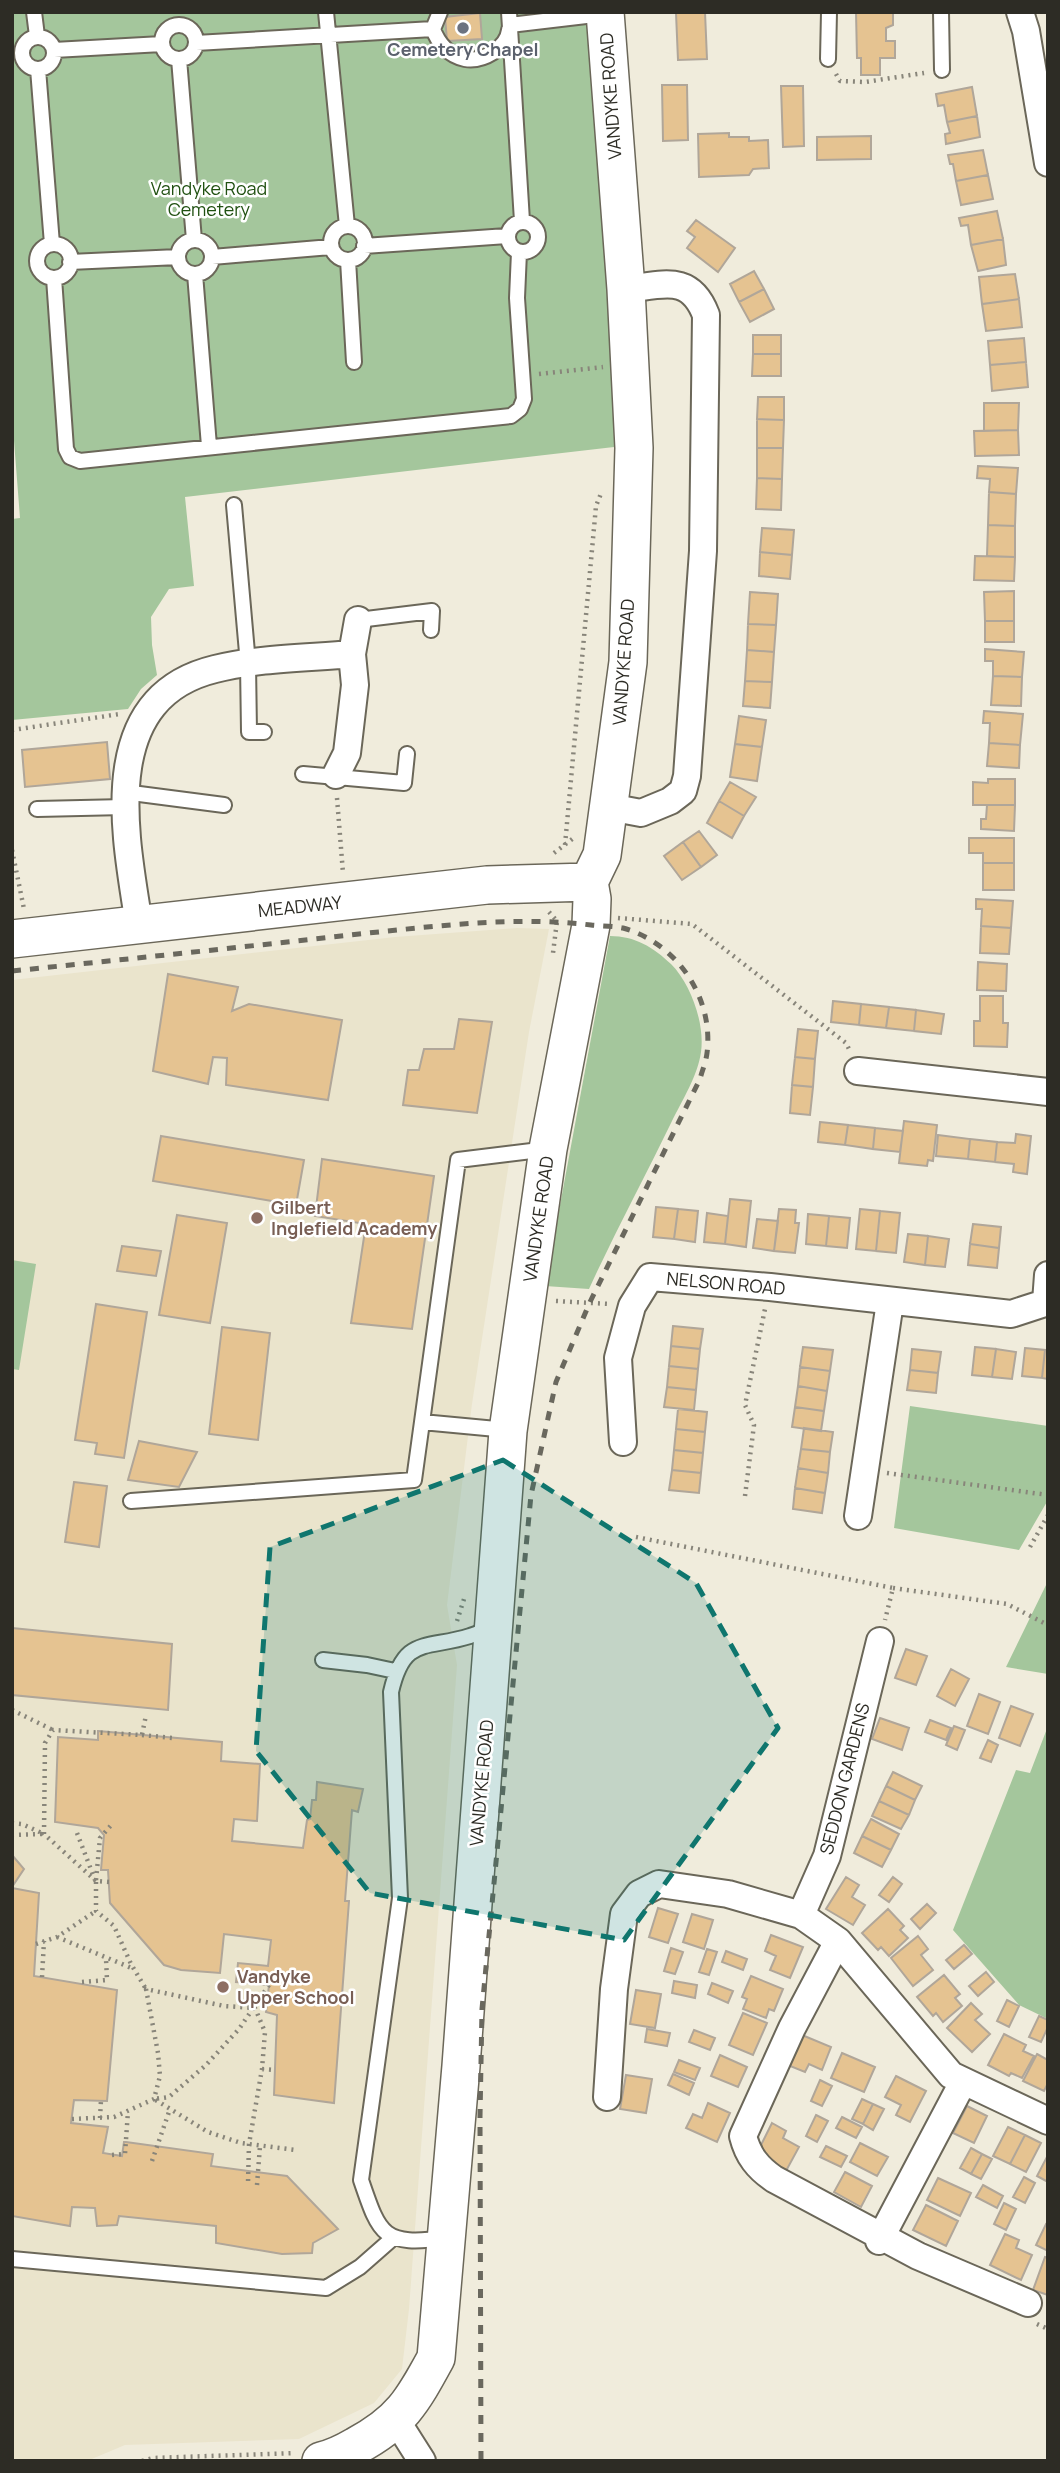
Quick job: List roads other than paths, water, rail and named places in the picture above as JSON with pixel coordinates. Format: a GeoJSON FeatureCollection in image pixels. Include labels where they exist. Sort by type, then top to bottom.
{"type":"FeatureCollection","features":[{"type":"Feature","properties":{"kind":"street"},"geometry":{"type":"LineString","coordinates":[[1020,12],[1026,31],[1048,163]]}},
{"type":"Feature","properties":{"kind":"street","name":"VANDYKE ROAD"},"geometry":{"type":"LineString","coordinates":[[309,2457],[335,2458],[396,2420],[414,2399],[436,2358],[508,1431],[548,1149],[590,899],[603,855],[628,662],[634,448],[626,289],[605,13]]}},
{"type":"Feature","properties":{"kind":"street"},"geometry":{"type":"LineString","coordinates":[[608,815],[640,813],[670,802],[683,791],[687,776],[703,551],[706,315],[694,294],[685,286],[674,284],[626,289]]}},
{"type":"Feature","properties":{"kind":"street"},"geometry":{"type":"LineString","coordinates":[[336,775],[347,753],[355,685],[352,654],[358,620]]}},
{"type":"Feature","properties":{"kind":"street"},"geometry":{"type":"LineString","coordinates":[[139,924],[124,800],[132,742],[145,716],[168,691],[214,669],[352,654]]}},
{"type":"Feature","properties":{"kind":"street","name":"MEADWAY"},"geometry":{"type":"LineString","coordinates":[[22,938],[486,886],[540,896],[590,899]]}},
{"type":"Feature","properties":{"kind":"street"},"geometry":{"type":"LineString","coordinates":[[858,1071],[1048,1092]]}},
{"type":"Feature","properties":{"kind":"street","name":"NELSON ROAD"},"geometry":{"type":"LineString","coordinates":[[623,1442],[618,1359],[632,1306],[650,1278],[770,1287],[1011,1314],[1047,1302],[1048,1275]]}},
{"type":"Feature","properties":{"kind":"street"},"geometry":{"type":"LineString","coordinates":[[858,1516],[890,1302]]}},
{"type":"Feature","properties":{"kind":"street","name":"SEDDON GARDENS"},"geometry":{"type":"LineString","coordinates":[[801,1915],[827,1856],[880,1641]]}},
{"type":"Feature","properties":{"kind":"street"},"geometry":{"type":"LineString","coordinates":[[607,2097],[614,1989],[624,1914],[639,1894],[659,1884],[729,1894],[801,1915],[838,1941],[951,2075],[1048,2121]]}},
{"type":"Feature","properties":{"kind":"street"},"geometry":{"type":"LineString","coordinates":[[838,1941],[792,2028],[743,2136],[747,2150],[760,2169],[880,2238],[1028,2303]]}},
{"type":"Feature","properties":{"kind":"street"},"geometry":{"type":"LineString","coordinates":[[880,2238],[963,2082]]}},
{"type":"Feature","properties":{"kind":"street"},"geometry":{"type":"LineString","coordinates":[[396,2420],[422,2461]]}},
{"type":"Feature","properties":{"kind":"lane"},"geometry":{"type":"LineString","coordinates":[[34,12],[37,36]]}},
{"type":"Feature","properties":{"kind":"lane"},"geometry":{"type":"LineString","coordinates":[[326,12],[347,226]]}},
{"type":"Feature","properties":{"kind":"lane"},"geometry":{"type":"LineString","coordinates":[[440,12],[433,29],[439,44],[465,59],[481,57],[502,46],[508,36],[508,16]]}},
{"type":"Feature","properties":{"kind":"lane"},"geometry":{"type":"LineString","coordinates":[[828,59],[830,12]]}},
{"type":"Feature","properties":{"kind":"lane"},"geometry":{"type":"LineString","coordinates":[[941,12],[942,71]]}},
{"type":"Feature","properties":{"kind":"lane"},"geometry":{"type":"LineString","coordinates":[[508,16],[605,13]]}},
{"type":"Feature","properties":{"kind":"lane"},"geometry":{"type":"LineString","coordinates":[[508,16],[522,221]]}},
{"type":"Feature","properties":{"kind":"lane"},"geometry":{"type":"LineString","coordinates":[[177,19],[188,28],[196,43],[188,56],[178,59],[169,56],[162,44],[168,29],[177,19]]}},
{"type":"Feature","properties":{"kind":"lane"},"geometry":{"type":"LineString","coordinates":[[196,43],[433,29]]}},
{"type":"Feature","properties":{"kind":"lane"},"geometry":{"type":"LineString","coordinates":[[37,36],[50,41],[54,50],[54,56],[48,65],[38,69],[28,66],[21,57],[23,45],[31,37],[37,36]]}},
{"type":"Feature","properties":{"kind":"lane"},"geometry":{"type":"LineString","coordinates":[[54,50],[162,44]]}},
{"type":"Feature","properties":{"kind":"lane"},"geometry":{"type":"LineString","coordinates":[[178,59],[194,240]]}},
{"type":"Feature","properties":{"kind":"lane"},"geometry":{"type":"LineString","coordinates":[[38,69],[52,244]]}},
{"type":"Feature","properties":{"kind":"lane"},"geometry":{"type":"LineString","coordinates":[[522,221],[533,225],[539,239],[534,248],[519,252],[510,246],[507,236],[513,224],[522,221]]}},
{"type":"Feature","properties":{"kind":"lane"},"geometry":{"type":"LineString","coordinates":[[347,226],[360,232],[364,246],[358,255],[348,260],[338,256],[331,247],[334,233],[347,226]]}},
{"type":"Feature","properties":{"kind":"lane"},"geometry":{"type":"LineString","coordinates":[[364,246],[507,236]]}},
{"type":"Feature","properties":{"kind":"lane"},"geometry":{"type":"LineString","coordinates":[[194,240],[204,243],[212,257],[209,267],[195,274],[185,271],[178,257],[181,247],[194,240]]}},
{"type":"Feature","properties":{"kind":"lane"},"geometry":{"type":"LineString","coordinates":[[52,244],[67,251],[71,262],[67,271],[54,278],[43,274],[37,265],[38,254],[52,244]]}},
{"type":"Feature","properties":{"kind":"lane"},"geometry":{"type":"LineString","coordinates":[[212,257],[331,247]]}},
{"type":"Feature","properties":{"kind":"lane"},"geometry":{"type":"LineString","coordinates":[[54,278],[66,449],[70,457],[80,461],[503,418],[520,409],[524,399],[517,298],[519,252]]}},
{"type":"Feature","properties":{"kind":"lane"},"geometry":{"type":"LineString","coordinates":[[71,262],[178,257]]}},
{"type":"Feature","properties":{"kind":"lane"},"geometry":{"type":"LineString","coordinates":[[348,260],[354,362]]}},
{"type":"Feature","properties":{"kind":"lane"},"geometry":{"type":"LineString","coordinates":[[195,274],[209,446]]}},
{"type":"Feature","properties":{"kind":"lane"},"geometry":{"type":"LineString","coordinates":[[234,505],[248,664],[249,732],[264,732]]}},
{"type":"Feature","properties":{"kind":"lane"},"geometry":{"type":"LineString","coordinates":[[358,620],[432,611],[431,629]]}},
{"type":"Feature","properties":{"kind":"lane"},"geometry":{"type":"LineString","coordinates":[[303,774],[404,783],[407,754]]}},
{"type":"Feature","properties":{"kind":"lane"},"geometry":{"type":"LineString","coordinates":[[37,809],[124,800],[224,805]]}},
{"type":"Feature","properties":{"kind":"lane"},"geometry":{"type":"LineString","coordinates":[[131,1501],[414,1480],[458,1160],[548,1149]]}},
{"type":"Feature","properties":{"kind":"lane"},"geometry":{"type":"LineString","coordinates":[[422,1422],[508,1431]]}},
{"type":"Feature","properties":{"kind":"lane"},"geometry":{"type":"LineString","coordinates":[[447,2238],[424,2241],[393,2238],[374,2221],[361,2180],[400,1898],[391,1692],[396,1671],[412,1650],[436,1642],[469,1637],[495,1625]]}},
{"type":"Feature","properties":{"kind":"lane"},"geometry":{"type":"LineString","coordinates":[[323,1660],[396,1671]]}},
{"type":"Feature","properties":{"kind":"lane"},"geometry":{"type":"LineString","coordinates":[[12,2259],[326,2288],[360,2267],[393,2238]]}},
{"type":"Feature","properties":{"kind":"railway"},"geometry":{"type":"LineString","coordinates":[[12,971],[446,925],[562,922],[623,928],[660,946],[688,976],[698,993],[704,1012],[708,1032],[707,1053],[700,1079],[590,1302],[556,1382],[531,1495],[482,2009],[481,2461]]}},
{"type":"Feature","properties":{"kind":"place","name":"Cemetery Chapel"},"geometry":{"type":"Point","coordinates":[463,28]}},
{"type":"Feature","properties":{"kind":"place","name":"Gilbert Inglefield Academy"},"geometry":{"type":"Point","coordinates":[257,1218]}},
{"type":"Feature","properties":{"kind":"place","name":"Vandyke Upper School"},"geometry":{"type":"Point","coordinates":[223,1987]}},
{"type":"Feature","properties":{"kind":"park label","name":"Vandyke Road Cemetery"},"geometry":{"type":"Point","coordinates":[209,199]}}]}
